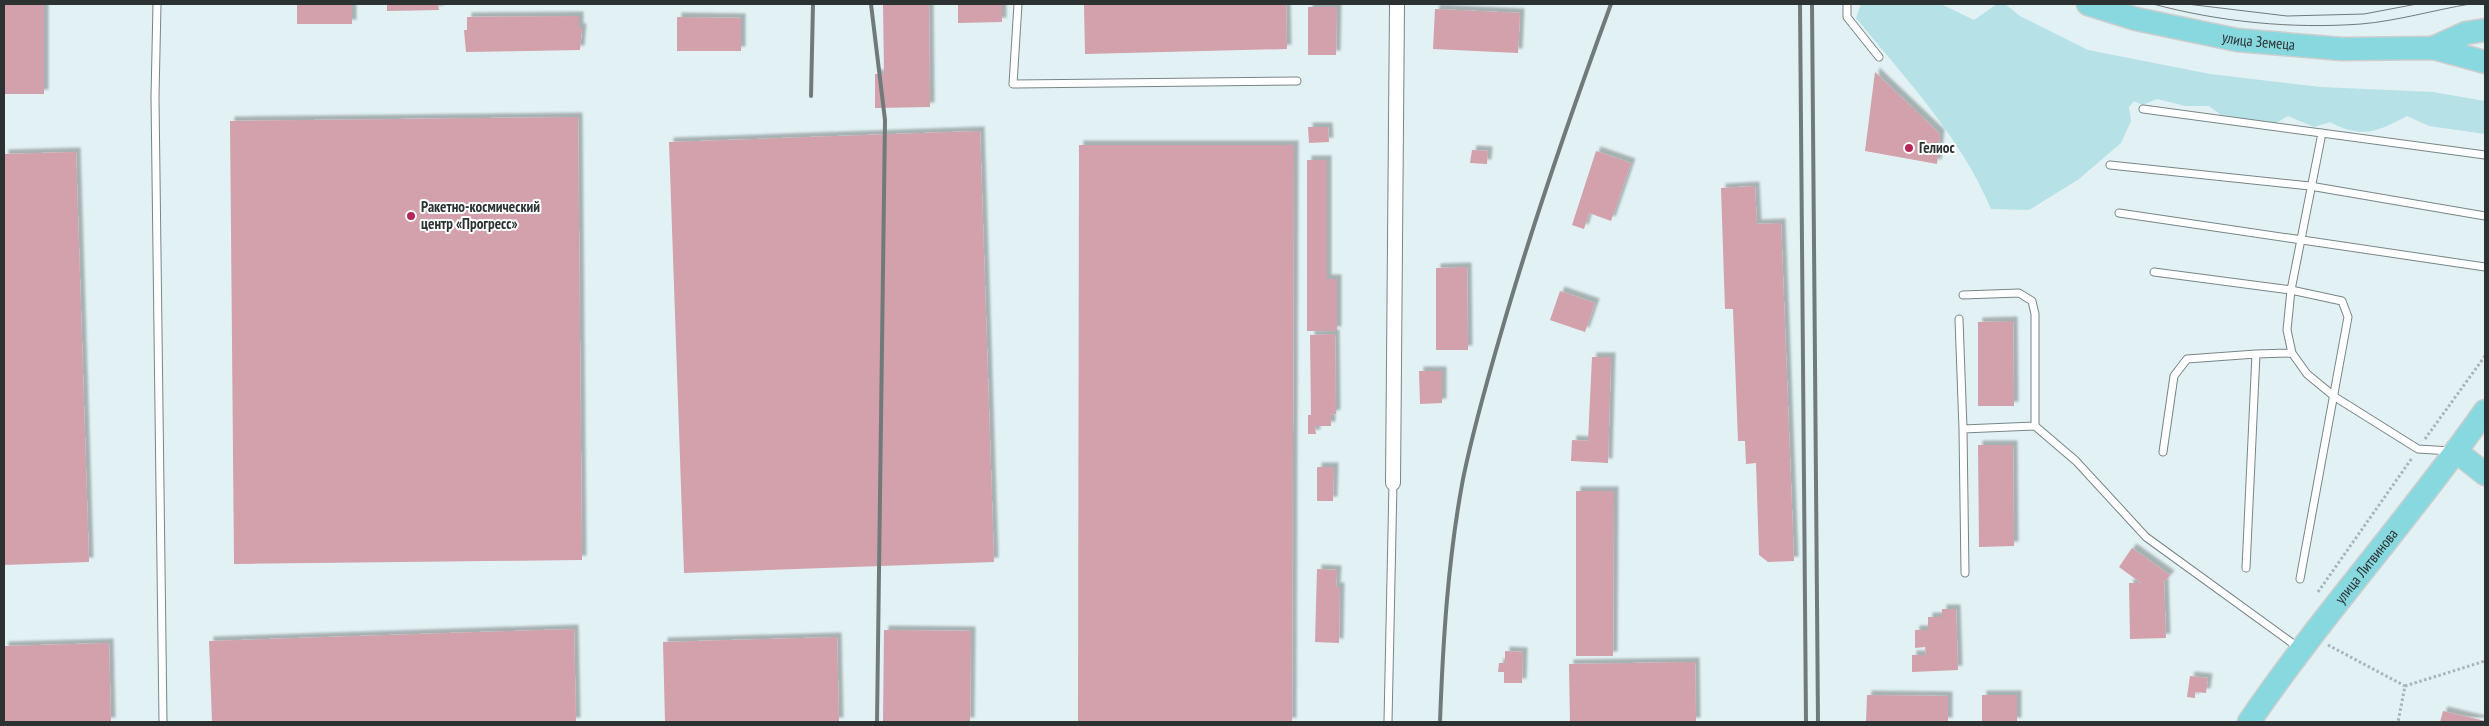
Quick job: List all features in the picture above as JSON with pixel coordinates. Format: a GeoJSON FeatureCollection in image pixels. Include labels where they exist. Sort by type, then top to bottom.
{"type":"FeatureCollection","features":[{"type":"Feature","properties":{"kind":"main road","name":"улица Земеца"},"geometry":{"type":"LineString","coordinates":[[2088,4],[2136,19],[2237,40],[2342,49],[2433,48]]}},
{"type":"Feature","properties":{"kind":"main road"},"geometry":{"type":"LineString","coordinates":[[2433,48],[2466,34],[2485,30]]}},
{"type":"Feature","properties":{"kind":"main road"},"geometry":{"type":"LineString","coordinates":[[2433,48],[2485,62]]}},
{"type":"Feature","properties":{"kind":"main road","name":"улица Литвинова"},"geometry":{"type":"LineString","coordinates":[[2249,722],[2302,650],[2457,452],[2485,411]]}},
{"type":"Feature","properties":{"kind":"main road"},"geometry":{"type":"LineString","coordinates":[[2457,452],[2485,474]]}},
{"type":"Feature","properties":{"kind":"street"},"geometry":{"type":"LineString","coordinates":[[1393,483],[1396,4]]}},
{"type":"Feature","properties":{"kind":"lane"},"geometry":{"type":"LineString","coordinates":[[157,4],[155,97],[163,722]]}},
{"type":"Feature","properties":{"kind":"lane"},"geometry":{"type":"LineString","coordinates":[[1018,4],[1013,84],[1297,81]]}},
{"type":"Feature","properties":{"kind":"lane"},"geometry":{"type":"LineString","coordinates":[[1847,4],[1847,17],[1879,57]]}},
{"type":"Feature","properties":{"kind":"lane"},"geometry":{"type":"LineString","coordinates":[[2143,109],[2485,155]]}},
{"type":"Feature","properties":{"kind":"lane"},"geometry":{"type":"LineString","coordinates":[[2322,133],[2310,186],[2291,290],[2287,330],[2292,353],[2307,374],[2335,397],[2418,449],[2457,452]]}},
{"type":"Feature","properties":{"kind":"lane"},"geometry":{"type":"LineString","coordinates":[[2110,165],[2310,186],[2485,216]]}},
{"type":"Feature","properties":{"kind":"lane"},"geometry":{"type":"LineString","coordinates":[[2119,212],[2485,267]]}},
{"type":"Feature","properties":{"kind":"lane"},"geometry":{"type":"LineString","coordinates":[[2154,272],[2291,290],[2342,301],[2348,317],[2335,397],[2300,579]]}},
{"type":"Feature","properties":{"kind":"lane"},"geometry":{"type":"LineString","coordinates":[[1964,295],[2019,293],[2032,300],[2035,314],[2035,426]]}},
{"type":"Feature","properties":{"kind":"lane"},"geometry":{"type":"LineString","coordinates":[[1959,319],[1965,574]]}},
{"type":"Feature","properties":{"kind":"lane"},"geometry":{"type":"LineString","coordinates":[[2164,452],[2174,376],[2187,359],[2292,353]]}},
{"type":"Feature","properties":{"kind":"lane"},"geometry":{"type":"LineString","coordinates":[[2246,568],[2256,354]]}},
{"type":"Feature","properties":{"kind":"lane"},"geometry":{"type":"LineString","coordinates":[[1963,429],[2035,426],[2076,461],[2146,537],[2302,650]]}},
{"type":"Feature","properties":{"kind":"lane"},"geometry":{"type":"LineString","coordinates":[[1388,722],[1393,483]]}},
{"type":"Feature","properties":{"kind":"path"},"geometry":{"type":"LineString","coordinates":[[2405,686],[2485,661]]}},
{"type":"Feature","properties":{"kind":"shaded area"},"geometry":{"type":"Polygon","coordinates":[[[1861,4],[1941,4],[1974,20],[1997,4],[2005,4],[2020,16],[2088,50],[2210,74],[2321,87],[2433,92],[2485,101],[2485,134],[2429,126],[2407,116],[2387,126],[2361,132],[2330,122],[2314,127],[2288,116],[2274,124],[2221,115],[2209,106],[2185,106],[2157,99],[2142,105],[2134,101],[2129,107],[2131,121],[2121,143],[2079,179],[2029,210],[1991,209],[1979,183],[1948,133],[1931,109],[1856,18],[1861,4]]]}},
{"type":"Feature","properties":{"kind":"building"},"geometry":{"type":"Polygon","coordinates":[[[4,4],[44,4],[44,94],[4,94],[4,4]]]}},
{"type":"Feature","properties":{"kind":"building"},"geometry":{"type":"Polygon","coordinates":[[[297,4],[352,4],[352,24],[297,24],[297,4]]]}},
{"type":"Feature","properties":{"kind":"building"},"geometry":{"type":"Polygon","coordinates":[[[387,4],[438,4],[439,10],[387,11],[387,4]]]}},
{"type":"Feature","properties":{"kind":"building"},"geometry":{"type":"Polygon","coordinates":[[[883,4],[929,4],[930,107],[875,108],[875,74],[884,74],[883,4]]]}},
{"type":"Feature","properties":{"kind":"building"},"geometry":{"type":"Polygon","coordinates":[[[958,4],[1002,4],[1002,22],[958,23],[958,4]]]}},
{"type":"Feature","properties":{"kind":"building"},"geometry":{"type":"Polygon","coordinates":[[[1084,4],[1286,4],[1287,49],[1085,54],[1084,4]]]}},
{"type":"Feature","properties":{"kind":"building"},"geometry":{"type":"Polygon","coordinates":[[[1308,7],[1337,7],[1336,55],[1308,55],[1308,7]]]}},
{"type":"Feature","properties":{"kind":"building"},"geometry":{"type":"Polygon","coordinates":[[[1435,9],[1520,13],[1518,53],[1433,49],[1435,9]]]}},
{"type":"Feature","properties":{"kind":"building"},"geometry":{"type":"Polygon","coordinates":[[[579,16],[579,28],[582,28],[580,50],[466,52],[464,30],[467,30],[467,17],[579,16]]]}},
{"type":"Feature","properties":{"kind":"building"},"geometry":{"type":"Polygon","coordinates":[[[677,17],[741,18],[741,51],[677,51],[677,17]]]}},
{"type":"Feature","properties":{"kind":"building"},"geometry":{"type":"Polygon","coordinates":[[[1875,72],[1940,134],[1937,164],[1865,151],[1875,72]]]}},
{"type":"Feature","properties":{"kind":"building"},"geometry":{"type":"Polygon","coordinates":[[[578,117],[582,560],[234,564],[230,121],[578,117]]]}},
{"type":"Feature","properties":{"kind":"building"},"geometry":{"type":"Polygon","coordinates":[[[1308,127],[1328,127],[1329,142],[1309,143],[1308,127]]]}},
{"type":"Feature","properties":{"kind":"building"},"geometry":{"type":"Polygon","coordinates":[[[980,131],[994,562],[684,573],[669,142],[980,131]]]}},
{"type":"Feature","properties":{"kind":"building"},"geometry":{"type":"Polygon","coordinates":[[[1079,145],[1294,145],[1292,722],[1078,722],[1079,145]]]}},
{"type":"Feature","properties":{"kind":"building"},"geometry":{"type":"Polygon","coordinates":[[[1472,150],[1488,151],[1487,164],[1470,163],[1472,150]]]}},
{"type":"Feature","properties":{"kind":"building"},"geometry":{"type":"Polygon","coordinates":[[[1596,151],[1631,163],[1611,221],[1589,213],[1584,229],[1572,225],[1596,151]]]}},
{"type":"Feature","properties":{"kind":"building"},"geometry":{"type":"Polygon","coordinates":[[[76,152],[89,562],[4,565],[4,154],[76,152]]]}},
{"type":"Feature","properties":{"kind":"building"},"geometry":{"type":"Polygon","coordinates":[[[1307,160],[1327,160],[1327,279],[1337,279],[1337,331],[1307,331],[1307,160]]]}},
{"type":"Feature","properties":{"kind":"building"},"geometry":{"type":"Polygon","coordinates":[[[1755,186],[1757,224],[1781,223],[1794,561],[1768,562],[1759,555],[1756,463],[1746,464],[1745,441],[1738,441],[1733,309],[1725,309],[1721,188],[1755,186]]]}},
{"type":"Feature","properties":{"kind":"building"},"geometry":{"type":"Polygon","coordinates":[[[1467,267],[1468,350],[1436,350],[1436,268],[1467,267]]]}},
{"type":"Feature","properties":{"kind":"building"},"geometry":{"type":"Polygon","coordinates":[[[1560,291],[1595,303],[1585,332],[1550,320],[1560,291]]]}},
{"type":"Feature","properties":{"kind":"building"},"geometry":{"type":"Polygon","coordinates":[[[2013,321],[2014,406],[1978,406],[1978,322],[2013,321]]]}},
{"type":"Feature","properties":{"kind":"building"},"geometry":{"type":"Polygon","coordinates":[[[1335,334],[1336,414],[1331,415],[1331,426],[1315,426],[1316,434],[1308,434],[1308,415],[1311,415],[1310,335],[1335,334]]]}},
{"type":"Feature","properties":{"kind":"building"},"geometry":{"type":"Polygon","coordinates":[[[1592,357],[1611,357],[1608,463],[1571,461],[1572,440],[1588,441],[1592,357]]]}},
{"type":"Feature","properties":{"kind":"building"},"geometry":{"type":"Polygon","coordinates":[[[1419,371],[1442,371],[1442,403],[1420,404],[1419,371]]]}},
{"type":"Feature","properties":{"kind":"building"},"geometry":{"type":"Polygon","coordinates":[[[1978,445],[2013,445],[2014,546],[1979,547],[1978,445]]]}},
{"type":"Feature","properties":{"kind":"building"},"geometry":{"type":"Polygon","coordinates":[[[1317,467],[1334,467],[1333,501],[1317,501],[1317,467]]]}},
{"type":"Feature","properties":{"kind":"building"},"geometry":{"type":"Polygon","coordinates":[[[1576,491],[1614,491],[1613,656],[1576,656],[1576,491]]]}},
{"type":"Feature","properties":{"kind":"building"},"geometry":{"type":"Polygon","coordinates":[[[2132,548],[2170,575],[2164,582],[2166,638],[2130,639],[2129,583],[2141,583],[2119,567],[2132,548]]]}},
{"type":"Feature","properties":{"kind":"building"},"geometry":{"type":"Polygon","coordinates":[[[1317,569],[1337,570],[1336,587],[1340,587],[1339,643],[1315,642],[1317,569]]]}},
{"type":"Feature","properties":{"kind":"building"},"geometry":{"type":"Polygon","coordinates":[[[1942,609],[1956,609],[1958,670],[1912,672],[1912,655],[1926,655],[1925,647],[1915,648],[1915,630],[1928,630],[1928,617],[1942,617],[1942,609]]]}},
{"type":"Feature","properties":{"kind":"building"},"geometry":{"type":"Polygon","coordinates":[[[574,629],[576,722],[212,722],[209,641],[574,629]]]}},
{"type":"Feature","properties":{"kind":"building"},"geometry":{"type":"Polygon","coordinates":[[[884,630],[971,631],[970,722],[883,722],[884,630]]]}},
{"type":"Feature","properties":{"kind":"building"},"geometry":{"type":"Polygon","coordinates":[[[837,637],[839,722],[665,722],[663,642],[837,637]]]}},
{"type":"Feature","properties":{"kind":"building"},"geometry":{"type":"Polygon","coordinates":[[[109,643],[111,722],[4,722],[4,646],[109,643]]]}},
{"type":"Feature","properties":{"kind":"building"},"geometry":{"type":"Polygon","coordinates":[[[1505,651],[1523,652],[1522,683],[1504,683],[1504,672],[1498,672],[1499,663],[1505,663],[1505,651]]]}},
{"type":"Feature","properties":{"kind":"building"},"geometry":{"type":"Polygon","coordinates":[[[1695,662],[1696,722],[1570,722],[1569,664],[1695,662]]]}},
{"type":"Feature","properties":{"kind":"building"},"geometry":{"type":"Polygon","coordinates":[[[2190,676],[2208,678],[2206,693],[2195,692],[2195,698],[2187,697],[2190,676]]]}},
{"type":"Feature","properties":{"kind":"building"},"geometry":{"type":"Polygon","coordinates":[[[1867,695],[1948,696],[1948,722],[1866,722],[1867,695]]]}},
{"type":"Feature","properties":{"kind":"building"},"geometry":{"type":"Polygon","coordinates":[[[1982,695],[2017,695],[2017,722],[1982,722],[1982,695]]]}},
{"type":"Feature","properties":{"kind":"building"},"geometry":{"type":"Polygon","coordinates":[[[2443,711],[2485,721],[2485,722],[2440,722],[2443,711]]]}},
{"type":"Feature","properties":{"kind":"tram line"},"geometry":{"type":"LineString","coordinates":[[2153,4],[2230,20],[2309,26],[2375,23],[2470,4]]}},
{"type":"Feature","properties":{"kind":"tram line"},"geometry":{"type":"LineString","coordinates":[[2187,4],[2287,16],[2364,14],[2417,4]]}},
{"type":"Feature","properties":{"kind":"railway"},"geometry":{"type":"LineString","coordinates":[[811,96],[813,4]]}},
{"type":"Feature","properties":{"kind":"railway"},"geometry":{"type":"LineString","coordinates":[[871,4],[885,120],[877,722]]}},
{"type":"Feature","properties":{"kind":"railway"},"geometry":{"type":"LineString","coordinates":[[1440,722],[1450,569],[1458,509],[1471,442],[1513,291],[1539,209],[1611,4]]}},
{"type":"Feature","properties":{"kind":"railway"},"geometry":{"type":"LineString","coordinates":[[1800,4],[1806,722]]}},
{"type":"Feature","properties":{"kind":"railway"},"geometry":{"type":"LineString","coordinates":[[1812,4],[1818,722]]}},
{"type":"Feature","properties":{"kind":"place","name":"Гелиос"},"geometry":{"type":"Point","coordinates":[1909,148]}},
{"type":"Feature","properties":{"kind":"place","name":"Ракетно-космический центр «Прогресс»"},"geometry":{"type":"Point","coordinates":[411,216]}}]}
